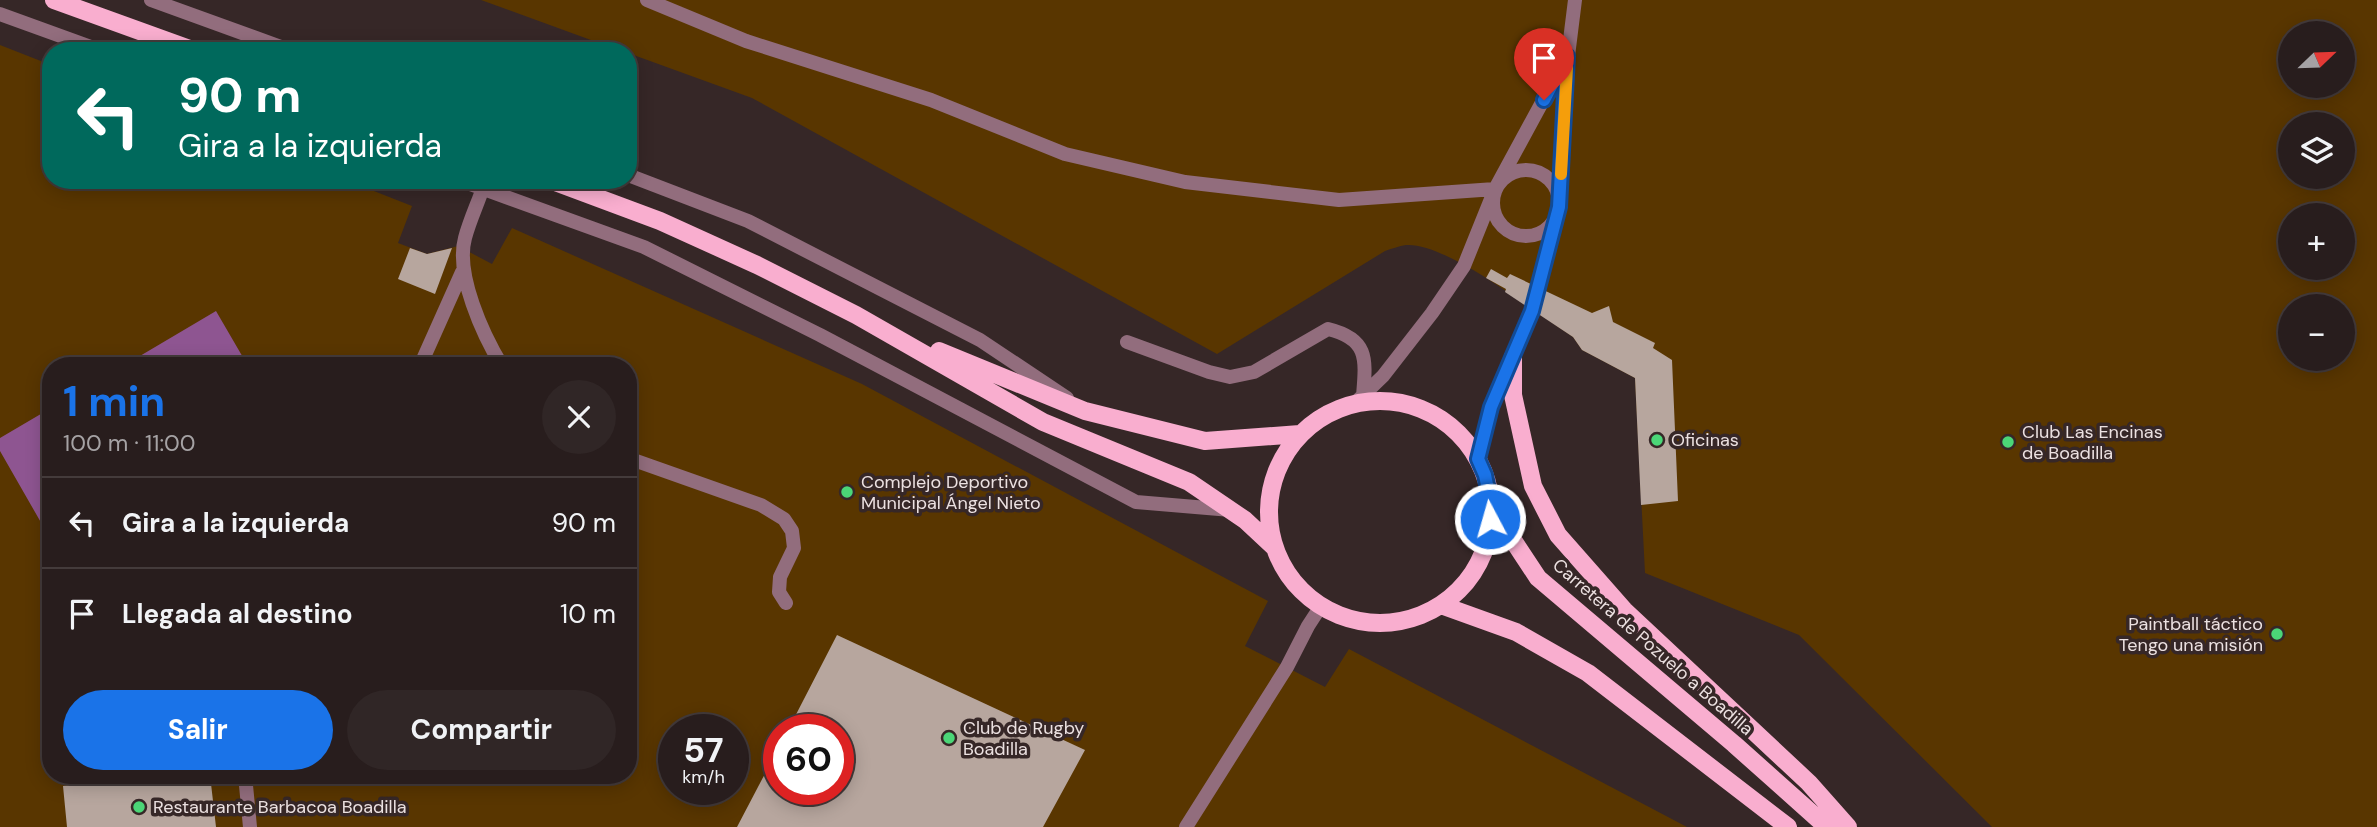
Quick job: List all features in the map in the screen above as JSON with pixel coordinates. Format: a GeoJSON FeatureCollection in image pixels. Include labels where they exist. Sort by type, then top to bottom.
{"type":"FeatureCollection","features":[{"type":"Feature","properties":{"kind":"main road"},"geometry":{"type":"LineString","coordinates":[[54,0],[170,42]]}},
{"type":"Feature","properties":{"kind":"main road"},"geometry":{"type":"LineString","coordinates":[[574,189],[660,221],[757,265],[856,315],[1043,422],[1189,482],[1231,510],[1275,548]]}},
{"type":"Feature","properties":{"kind":"main road"},"geometry":{"type":"LineString","coordinates":[[856,315],[1001,378],[1086,411],[1205,441],[1300,434]]}},
{"type":"Feature","properties":{"kind":"main road"},"geometry":{"type":"LineString","coordinates":[[1513,357],[1513,395],[1533,486],[1558,535],[1625,610],[1809,783],[1848,827]]}},
{"type":"Feature","properties":{"kind":"main road"},"geometry":{"type":"LineString","coordinates":[[1358,400],[1412,405],[1438,417],[1461,436],[1481,467],[1491,504],[1489,534],[1480,562],[1463,586],[1441,606],[1412,619],[1381,624],[1350,619],[1321,606],[1293,581],[1275,548],[1269,518],[1271,488],[1282,459],[1300,434],[1335,410],[1358,400]]}},
{"type":"Feature","properties":{"kind":"main road","name":"Carretera de Pozuelo a Boadilla"},"geometry":{"type":"LineString","coordinates":[[1481,467],[1509,534],[1538,578],[1734,744],[1826,827]]}},
{"type":"Feature","properties":{"kind":"main road"},"geometry":{"type":"LineString","coordinates":[[1441,606],[1516,632],[1588,673],[1787,827]]}},
{"type":"Feature","properties":{"kind":"lane"},"geometry":{"type":"LineString","coordinates":[[150,0],[267,42]]}},
{"type":"Feature","properties":{"kind":"lane"},"geometry":{"type":"LineString","coordinates":[[647,0],[746,41],[931,100],[1065,154],[1185,182],[1339,200],[1495,188]]}},
{"type":"Feature","properties":{"kind":"lane"},"geometry":{"type":"LineString","coordinates":[[1481,467],[1491,407],[1532,311],[1559,207],[1567,56],[1575,0]]}},
{"type":"Feature","properties":{"kind":"lane"},"geometry":{"type":"LineString","coordinates":[[0,14],[77,42]]}},
{"type":"Feature","properties":{"kind":"lane"},"geometry":{"type":"LineString","coordinates":[[1358,400],[1383,376],[1432,313],[1464,266],[1495,188],[1567,56]]}},
{"type":"Feature","properties":{"kind":"lane"},"geometry":{"type":"LineString","coordinates":[[1522,169],[1545,175],[1558,195],[1559,207],[1555,219],[1547,228],[1536,234],[1524,236],[1512,233],[1496,218],[1492,199],[1495,188],[1510,173],[1522,169]]}},
{"type":"Feature","properties":{"kind":"lane"},"geometry":{"type":"LineString","coordinates":[[637,178],[748,221],[980,340],[1086,411]]}},
{"type":"Feature","properties":{"kind":"lane"},"geometry":{"type":"LineString","coordinates":[[425,357],[462,272],[464,240],[483,189]]}},
{"type":"Feature","properties":{"kind":"lane"},"geometry":{"type":"LineString","coordinates":[[494,189],[644,247],[820,335],[1136,502],[1231,510]]}},
{"type":"Feature","properties":{"kind":"lane"},"geometry":{"type":"LineString","coordinates":[[462,272],[497,357]]}},
{"type":"Feature","properties":{"kind":"lane"},"geometry":{"type":"LineString","coordinates":[[1127,342],[1230,377],[1254,372],[1328,329],[1346,334],[1361,348],[1366,363],[1358,400]]}},
{"type":"Feature","properties":{"kind":"lane"},"geometry":{"type":"LineString","coordinates":[[637,461],[761,505],[784,519],[792,531],[794,548],[780,578],[779,592],[786,603]]}},
{"type":"Feature","properties":{"kind":"lane"},"geometry":{"type":"LineString","coordinates":[[1186,827],[1287,667],[1321,606]]}},
{"type":"Feature","properties":{"kind":"lane"},"geometry":{"type":"LineString","coordinates":[[246,784],[250,827]]}},
{"type":"Feature","properties":{"kind":"shaded area","name":"Club Las Encinas de Boadilla"},"geometry":{"type":"Polygon","coordinates":[[[481,0],[2377,0],[2377,827],[1992,827],[1799,635],[1645,573],[1635,378],[1582,350],[1573,337],[1515,297],[1444,255],[1423,247],[1406,245],[1385,251],[1217,354],[752,98],[637,56],[637,42],[596,42],[481,0]]]}},
{"type":"Feature","properties":{"kind":"shaded area","name":"Complejo Deportivo Municipal Ángel Nieto"},"geometry":{"type":"Polygon","coordinates":[[[0,45],[42,61],[42,189],[369,189],[412,206],[398,243],[427,254],[458,246],[492,264],[512,228],[862,384],[1268,601],[1245,646],[1325,687],[1349,649],[1687,827],[0,827],[0,45]]]}},
{"type":"Feature","properties":{"kind":"shaded area"},"geometry":{"type":"Polygon","coordinates":[[[216,311],[243,357],[138,357],[216,311]]]}},
{"type":"Feature","properties":{"kind":"shaded area"},"geometry":{"type":"Polygon","coordinates":[[[42,413],[42,524],[0,451],[0,438],[42,413]]]}},
{"type":"Feature","properties":{"kind":"building"},"geometry":{"type":"Polygon","coordinates":[[[410,248],[427,254],[452,248],[435,294],[398,279],[410,248]]]}},
{"type":"Feature","properties":{"kind":"building","name":"Oficinas"},"geometry":{"type":"Polygon","coordinates":[[[1491,269],[1507,278],[1510,274],[1592,313],[1609,306],[1613,322],[1655,343],[1653,348],[1672,360],[1678,501],[1641,505],[1635,378],[1582,350],[1573,337],[1505,292],[1506,289],[1486,278],[1491,269]]]}},
{"type":"Feature","properties":{"kind":"building","name":"Club de Rugby Boadilla"},"geometry":{"type":"Polygon","coordinates":[[[837,635],[1085,750],[1043,827],[737,827],[763,777],[763,805],[854,805],[854,714],[796,714],[837,635]]]}},
{"type":"Feature","properties":{"kind":"building","name":"Restaurante Barbacoa Boadilla"},"geometry":{"type":"Polygon","coordinates":[[[211,784],[216,827],[67,827],[63,786],[211,784]]]}},
{"type":"Feature","properties":{"kind":"slow traffic"},"geometry":{"type":"LineString","coordinates":[[1561,174],[1567,68]]}},
{"type":"Feature","properties":{"kind":"place","name":"Oficinas"},"geometry":{"type":"Point","coordinates":[1657,440]}},
{"type":"Feature","properties":{"kind":"place","name":"Club Las Encinas de Boadilla"},"geometry":{"type":"Point","coordinates":[2008,442]}},
{"type":"Feature","properties":{"kind":"place","name":"Complejo Deportivo Municipal Ángel Nieto"},"geometry":{"type":"Point","coordinates":[847,492]}},
{"type":"Feature","properties":{"kind":"place","name":"Paintball táctico Tengo una misión"},"geometry":{"type":"Point","coordinates":[2277,634]}},
{"type":"Feature","properties":{"kind":"place","name":"Club de Rugby Boadilla"},"geometry":{"type":"Point","coordinates":[949,738]}},
{"type":"Feature","properties":{"kind":"place","name":"Restaurante Barbacoa Boadilla"},"geometry":{"type":"Point","coordinates":[139,807]}},
{"type":"Feature","properties":{"kind":"route"},"geometry":{"type":"LineString","coordinates":[[1490,519],[1491,504],[1485,475],[1478,459],[1491,407],[1532,311],[1559,207],[1567,56],[1544,100]]}}]}
